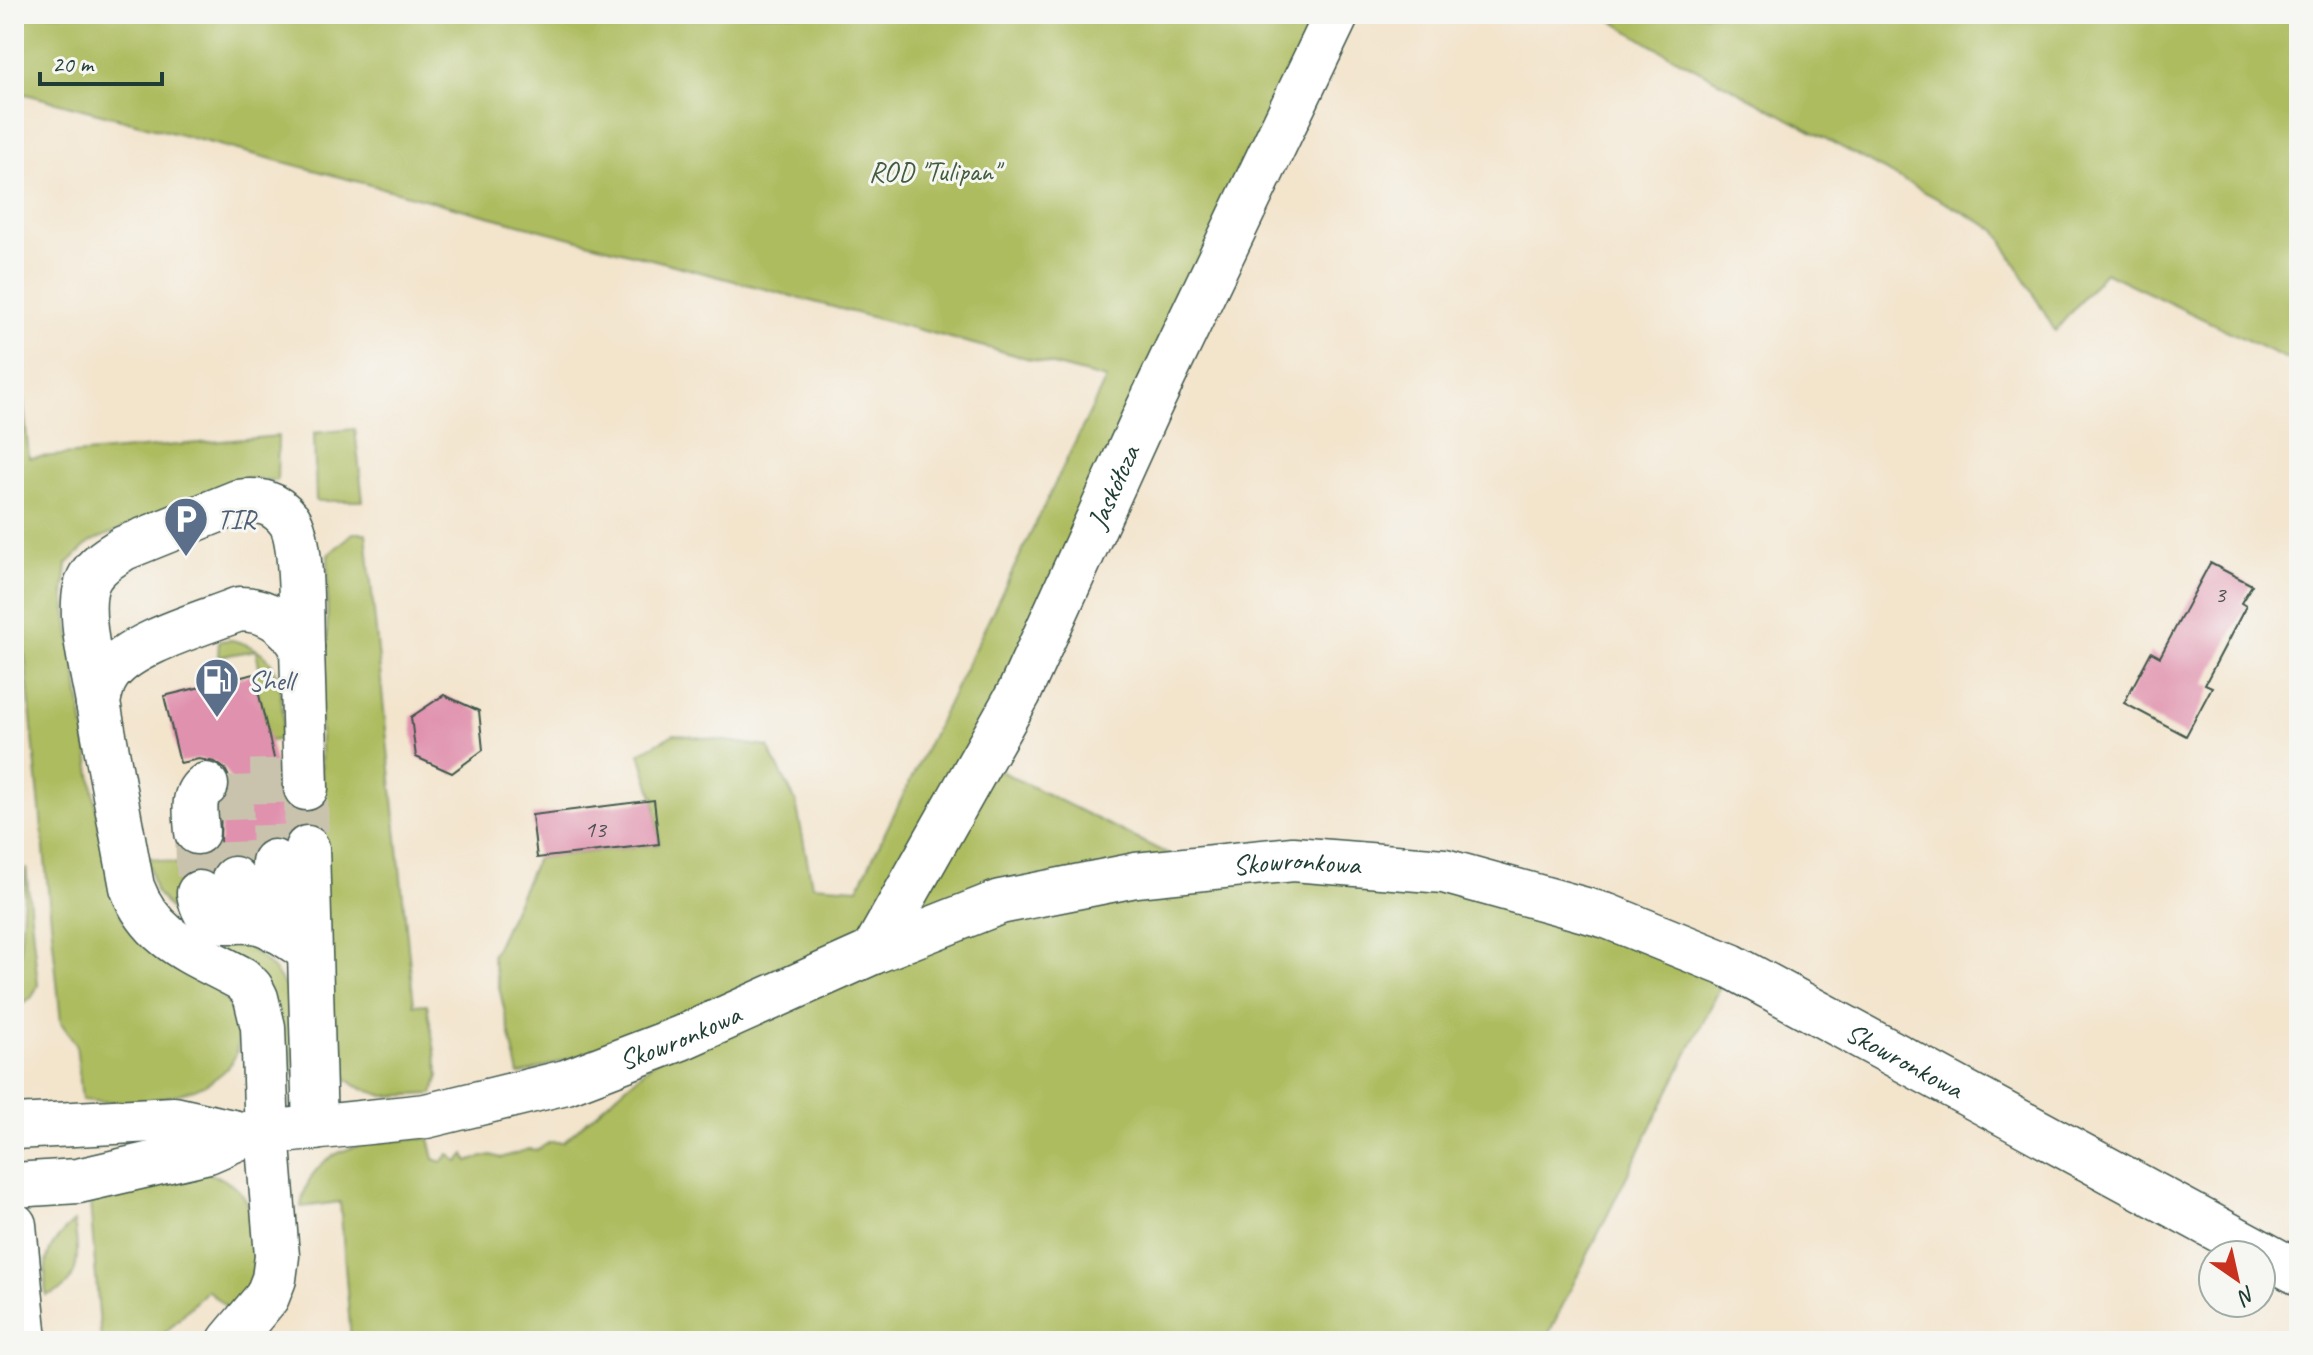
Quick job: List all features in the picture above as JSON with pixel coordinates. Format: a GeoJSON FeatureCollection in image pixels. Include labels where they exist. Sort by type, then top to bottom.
{"type":"FeatureCollection","features":[{"type":"Feature","properties":{"kind":"street","name":"Jaskółcza"},"geometry":{"type":"LineString","coordinates":[[873,952],[1019,693],[1148,409],[1337,14]]}},
{"type":"Feature","properties":{"kind":"street"},"geometry":{"type":"LineString","coordinates":[[230,1341],[267,1297],[274,1279],[277,1256],[256,1134],[263,1027],[251,988],[242,979],[159,931],[147,919],[132,887],[98,703],[84,600],[88,579],[96,568],[124,548],[238,502],[257,500],[272,504],[288,519],[299,561],[302,647],[295,761]]}},
{"type":"Feature","properties":{"kind":"street"},"geometry":{"type":"LineString","coordinates":[[98,703],[102,685],[109,673],[134,650],[239,609],[270,614],[293,633],[302,647]]}},
{"type":"Feature","properties":{"kind":"street"},"geometry":{"type":"LineString","coordinates":[[197,832],[196,797],[206,785]]}},
{"type":"Feature","properties":{"kind":"street"},"geometry":{"type":"LineString","coordinates":[[291,855],[251,915],[315,1128]]}},
{"type":"Feature","properties":{"kind":"street","name":"Skowronkowa"},"geometry":{"type":"LineString","coordinates":[[14,1185],[78,1181],[208,1151],[256,1134],[426,1116],[566,1082],[681,1038],[873,952],[1000,902],[1136,875],[1293,859],[1444,871],[1607,916],[1731,966],[2299,1273]]}},
{"type":"Feature","properties":{"kind":"street","name":"Skowronkowa"},"geometry":{"type":"LineString","coordinates":[[14,1127],[174,1119],[256,1134]]}},
{"type":"Feature","properties":{"kind":"street"},"geometry":{"type":"LineString","coordinates":[[14,1225],[25,1341]]}},
{"type":"Feature","properties":{"kind":"green space","name":"ROD \"Tulipan\""},"geometry":{"type":"Polygon","coordinates":[[[14,14],[1317,14],[980,761],[1198,869],[1444,871],[1731,966],[1545,1341],[351,1341],[340,1202],[301,1207],[307,1185],[318,1168],[348,1149],[388,1141],[429,1138],[434,1159],[442,1162],[449,1154],[458,1162],[465,1154],[468,1161],[491,1155],[501,1158],[529,1149],[537,1150],[550,1142],[563,1142],[681,1038],[667,1027],[519,1075],[492,956],[537,858],[659,844],[654,800],[640,753],[674,734],[768,747],[796,802],[812,885],[858,888],[1106,379],[14,91],[14,14]]]}},
{"type":"Feature","properties":{"kind":"green space"},"geometry":{"type":"Polygon","coordinates":[[[1601,14],[2299,14],[2299,365],[2105,272],[2055,331],[1996,230],[1651,45],[1601,14]]]}},
{"type":"Feature","properties":{"kind":"green space"},"geometry":{"type":"Polygon","coordinates":[[[14,310],[29,458],[278,436],[277,481],[244,478],[90,542],[67,564],[64,594],[96,808],[105,860],[119,910],[143,945],[204,980],[228,1003],[235,1018],[237,1048],[227,1068],[203,1085],[170,1096],[115,1102],[82,1100],[76,1044],[61,1023],[14,544],[14,310]]]}},
{"type":"Feature","properties":{"kind":"green space"},"geometry":{"type":"Polygon","coordinates":[[[355,429],[363,501],[316,501],[314,433],[355,429]]]}},
{"type":"Feature","properties":{"kind":"green space"},"geometry":{"type":"Polygon","coordinates":[[[353,533],[366,533],[414,1005],[427,1004],[439,1076],[433,1094],[384,1096],[356,1086],[343,1076],[331,1057],[324,983],[320,682],[327,647],[328,555],[353,533]]]}},
{"type":"Feature","properties":{"kind":"green space"},"geometry":{"type":"Polygon","coordinates":[[[232,640],[256,649],[275,670],[283,718],[277,740],[269,741],[254,674],[260,672],[256,650],[218,657],[219,641],[232,640]]]}},
{"type":"Feature","properties":{"kind":"green space"},"geometry":{"type":"Polygon","coordinates":[[[147,857],[183,865],[183,908],[248,948],[276,973],[292,1005],[295,1030],[293,1074],[282,1074],[184,926],[155,891],[147,857]]]}},
{"type":"Feature","properties":{"kind":"green space"},"geometry":{"type":"Polygon","coordinates":[[[26,867],[38,985],[32,997],[19,1006],[18,982],[26,867]]]}},
{"type":"Feature","properties":{"kind":"green space"},"geometry":{"type":"Polygon","coordinates":[[[203,1172],[239,1190],[250,1209],[256,1259],[254,1276],[247,1291],[229,1309],[207,1290],[164,1334],[170,1341],[101,1341],[90,1202],[203,1172]]]}},
{"type":"Feature","properties":{"kind":"green space"},"geometry":{"type":"Polygon","coordinates":[[[74,1222],[76,1266],[67,1285],[46,1295],[48,1254],[57,1238],[74,1222]]]}},
{"type":"Feature","properties":{"kind":"building"},"geometry":{"type":"Polygon","coordinates":[[[2210,563],[2252,585],[2241,603],[2246,606],[2205,684],[2212,687],[2186,736],[2124,703],[2151,652],[2160,657],[2210,563]]]}},
{"type":"Feature","properties":{"kind":"building"},"geometry":{"type":"Polygon","coordinates":[[[254,674],[284,800],[295,810],[307,813],[319,809],[319,826],[306,823],[293,827],[284,839],[272,837],[262,840],[252,850],[249,860],[232,854],[220,858],[211,872],[194,869],[186,872],[186,854],[198,857],[210,853],[220,842],[221,805],[229,794],[231,781],[225,769],[215,762],[199,759],[180,763],[164,696],[254,674]]]}},
{"type":"Feature","properties":{"kind":"building"},"geometry":{"type":"Polygon","coordinates":[[[444,695],[479,711],[483,750],[452,773],[416,757],[411,717],[444,695]]]}},
{"type":"Feature","properties":{"kind":"building"},"geometry":{"type":"Polygon","coordinates":[[[654,800],[659,844],[537,858],[532,815],[654,800]]]}},
{"type":"Feature","properties":{"kind":"tunnel"},"geometry":{"type":"LineString","coordinates":[[272,759],[274,862]]}},
{"type":"Feature","properties":{"kind":"tunnel"},"geometry":{"type":"LineString","coordinates":[[230,776],[234,879]]}},
{"type":"Feature","properties":{"kind":"tunnel"},"geometry":{"type":"LineString","coordinates":[[306,788],[307,848]]}},
{"type":"Feature","properties":{"kind":"tunnel"},"geometry":{"type":"LineString","coordinates":[[197,832],[199,893]]}},
{"type":"Feature","properties":{"kind":"place","name":"TIR"},"geometry":{"type":"Point","coordinates":[186,558]}},
{"type":"Feature","properties":{"kind":"place","name":"Shell"},"geometry":{"type":"Point","coordinates":[217,719]}}]}
